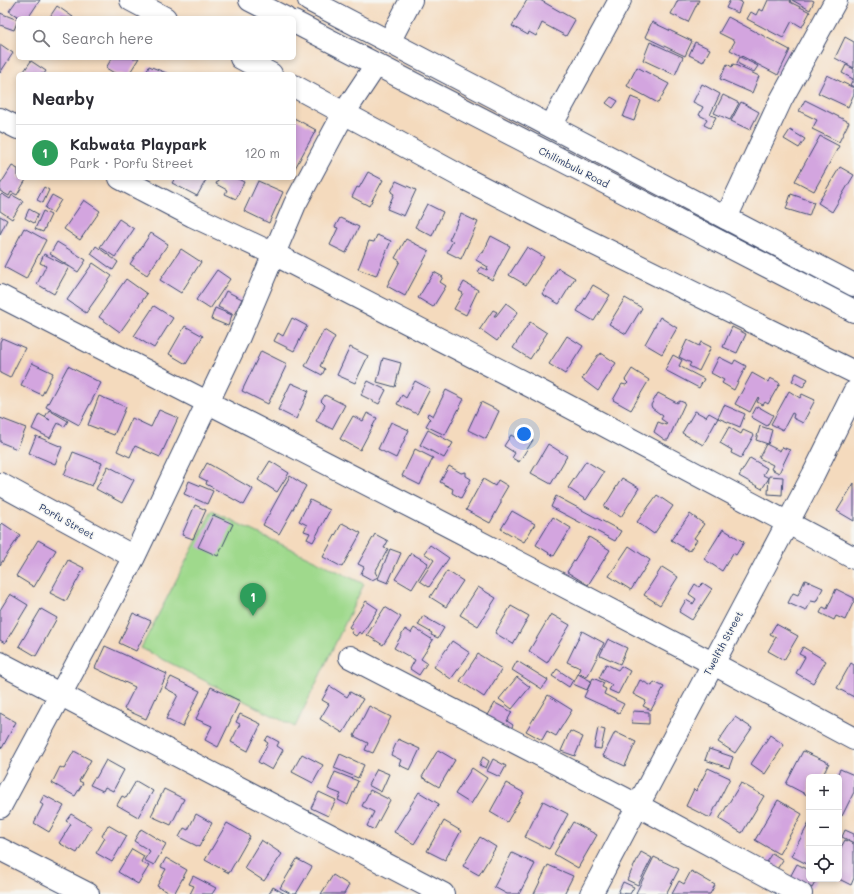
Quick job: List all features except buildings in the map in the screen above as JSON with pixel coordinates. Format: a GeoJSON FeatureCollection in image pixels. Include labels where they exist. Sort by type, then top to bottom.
{"type":"FeatureCollection","features":[{"type":"Feature","properties":{"kind":"street"},"geometry":{"type":"LineString","coordinates":[[131,0],[161,16]]}},
{"type":"Feature","properties":{"kind":"street"},"geometry":{"type":"LineString","coordinates":[[250,0],[281,16]]}},
{"type":"Feature","properties":{"kind":"street"},"geometry":{"type":"LineString","coordinates":[[309,0],[854,285]]}},
{"type":"Feature","properties":{"kind":"street"},"geometry":{"type":"LineString","coordinates":[[389,42],[411,0]]}},
{"type":"Feature","properties":{"kind":"street"},"geometry":{"type":"LineString","coordinates":[[552,126],[620,0]]}},
{"type":"Feature","properties":{"kind":"street"},"geometry":{"type":"LineString","coordinates":[[726,218],[781,100],[836,0]]}},
{"type":"Feature","properties":{"kind":"street","name":"Chilimbulu Road"},"geometry":{"type":"LineString","coordinates":[[296,23],[854,311]]}},
{"type":"Feature","properties":{"kind":"street"},"geometry":{"type":"LineString","coordinates":[[245,60],[267,72]]}},
{"type":"Feature","properties":{"kind":"street"},"geometry":{"type":"LineString","coordinates":[[0,807],[134,557],[238,339],[295,204],[344,112],[376,65]]}},
{"type":"Feature","properties":{"kind":"street"},"geometry":{"type":"LineString","coordinates":[[296,87],[462,177],[547,221],[854,372]]}},
{"type":"Feature","properties":{"kind":"street"},"geometry":{"type":"LineString","coordinates":[[0,119],[16,127]]}},
{"type":"Feature","properties":{"kind":"street"},"geometry":{"type":"LineString","coordinates":[[124,180],[193,216],[274,254],[552,398],[854,558]]}},
{"type":"Feature","properties":{"kind":"street"},"geometry":{"type":"LineString","coordinates":[[0,296],[712,663],[854,739]]}},
{"type":"Feature","properties":{"kind":"street","name":"Twelfth Street"},"geometry":{"type":"LineString","coordinates":[[591,894],[712,663],[788,523],[854,392]]}},
{"type":"Feature","properties":{"kind":"street","name":"Porfu Street"},"geometry":{"type":"LineString","coordinates":[[0,484],[134,557]]}},
{"type":"Feature","properties":{"kind":"street"},"geometry":{"type":"LineString","coordinates":[[350,657],[637,805],[802,894]]}},
{"type":"Feature","properties":{"kind":"street"},"geometry":{"type":"LineString","coordinates":[[0,663],[443,894]]}},
{"type":"Feature","properties":{"kind":"street"},"geometry":{"type":"LineString","coordinates":[[0,849],[88,894]]}},
{"type":"Feature","properties":{"kind":"green space"},"geometry":{"type":"Polygon","coordinates":[[[212,511],[364,584],[295,727],[141,648],[212,511]]]}},
{"type":"Feature","properties":{"kind":"place","name":"Kabwata Playpark"},"geometry":{"type":"Point","coordinates":[253,616]}}]}
